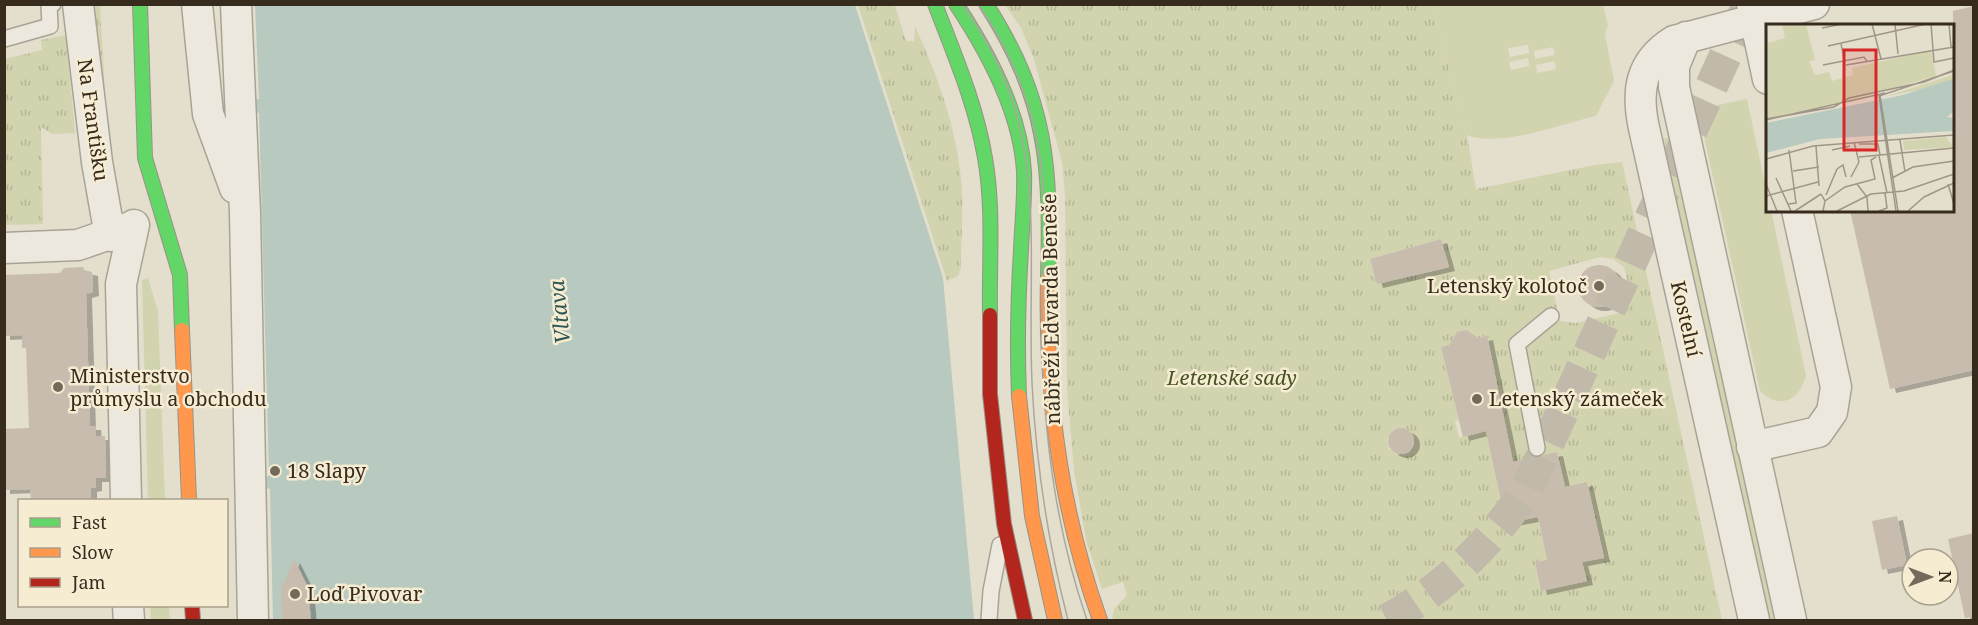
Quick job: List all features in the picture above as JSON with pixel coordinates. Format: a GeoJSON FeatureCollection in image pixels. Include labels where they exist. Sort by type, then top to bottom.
{"type":"FeatureCollection","features":[{"type":"Feature","properties":{"kind":"main road"},"geometry":{"type":"LineString","coordinates":[[134,223],[145,159],[140,4]]}},
{"type":"Feature","properties":{"kind":"main road"},"geometry":{"type":"LineString","coordinates":[[935,4],[977,113],[986,152],[989,184],[990,394],[1004,524],[1024,621]]}},
{"type":"Feature","properties":{"kind":"main road","name":"nábřeží Edvarda Beneše"},"geometry":{"type":"LineString","coordinates":[[956,4],[979,39],[1000,82],[1021,152],[1023,181],[1018,340],[1022,438],[1033,520],[1055,621]]}},
{"type":"Feature","properties":{"kind":"main road","name":"nábřeží Edvarda Beneše"},"geometry":{"type":"LineString","coordinates":[[986,4],[1026,77],[1042,131],[1048,178],[1048,352],[1056,457],[1069,526],[1100,621]]}},
{"type":"Feature","properties":{"kind":"main road"},"geometry":{"type":"LineString","coordinates":[[172,250],[180,275],[183,319],[189,499]]}},
{"type":"Feature","properties":{"kind":"street","name":"Na Františku"},"geometry":{"type":"LineString","coordinates":[[78,4],[97,162],[134,223],[121,284],[126,499]]}},
{"type":"Feature","properties":{"kind":"street"},"geometry":{"type":"LineString","coordinates":[[197,4],[208,114],[245,213]]}},
{"type":"Feature","properties":{"kind":"street"},"geometry":{"type":"LineString","coordinates":[[236,4],[245,213],[254,615]]}},
{"type":"Feature","properties":{"kind":"street","name":"Kostelní"},"geometry":{"type":"LineString","coordinates":[[1754,621],[1639,105],[1641,79],[1663,48],[1686,37],[1753,12],[1814,4]]}},
{"type":"Feature","properties":{"kind":"street"},"geometry":{"type":"LineString","coordinates":[[1753,12],[1766,70]]}},
{"type":"Feature","properties":{"kind":"street","name":"Kostelní"},"geometry":{"type":"LineString","coordinates":[[1686,37],[1674,66],[1674,87],[1791,621]]}},
{"type":"Feature","properties":{"kind":"street"},"geometry":{"type":"LineString","coordinates":[[1752,447],[1818,432],[1832,412],[1836,387],[1797,212]]}},
{"type":"Feature","properties":{"kind":"street"},"geometry":{"type":"LineString","coordinates":[[4,248],[78,245],[134,223],[172,250]]}},
{"type":"Feature","properties":{"kind":"lane"},"geometry":{"type":"LineString","coordinates":[[4,39],[50,26],[49,5],[52,4]]}},
{"type":"Feature","properties":{"kind":"lane"},"geometry":{"type":"LineString","coordinates":[[1537,448],[1517,344],[1551,316]]}},
{"type":"Feature","properties":{"kind":"lane"},"geometry":{"type":"LineString","coordinates":[[989,621],[991,591],[1004,524]]}},
{"type":"Feature","properties":{"kind":"green space"},"geometry":{"type":"Polygon","coordinates":[[[87,5],[100,5],[107,126],[87,5]]]}},
{"type":"Feature","properties":{"kind":"green space"},"geometry":{"type":"Polygon","coordinates":[[[858,5],[897,5],[895,6],[906,41],[914,41],[915,26],[944,101],[955,140],[962,201],[961,267],[958,276],[947,281],[858,5]]]}},
{"type":"Feature","properties":{"kind":"green space","name":"Letenské sady"},"geometry":{"type":"Polygon","coordinates":[[[1005,5],[1432,5],[1467,135],[1476,189],[1595,165],[1622,162],[1722,620],[1115,620],[1112,617],[1114,609],[1127,595],[1123,582],[1102,589],[1086,540],[1074,470],[1067,390],[1065,195],[1062,162],[1034,59],[1021,28],[1005,5]],[[1441,239],[1370,259],[1377,283],[1448,268],[1441,239]],[[1600,257],[1549,271],[1560,321],[1576,323],[1619,313],[1625,301],[1628,285],[1624,267],[1613,259],[1600,257]],[[1457,332],[1453,339],[1454,344],[1441,347],[1459,420],[1455,421],[1459,437],[1476,434],[1495,371],[1487,336],[1474,339],[1457,332]],[[1403,428],[1393,430],[1387,439],[1389,449],[1398,455],[1409,453],[1414,444],[1412,433],[1403,428]],[[1557,452],[1525,460],[1547,560],[1535,563],[1541,591],[1586,580],[1582,562],[1604,557],[1587,483],[1565,487],[1557,452]]]}},
{"type":"Feature","properties":{"kind":"green space"},"geometry":{"type":"Polygon","coordinates":[[[1432,5],[1603,5],[1608,26],[1605,34],[1614,81],[1596,116],[1513,137],[1496,139],[1467,135],[1432,5]],[[1528,45],[1508,48],[1510,57],[1529,53],[1528,45]],[[1553,47],[1534,51],[1535,59],[1555,55],[1553,47]],[[1528,58],[1509,62],[1511,70],[1529,66],[1528,58]],[[1555,61],[1536,65],[1537,73],[1556,69],[1555,61]]]}},
{"type":"Feature","properties":{"kind":"green space"},"geometry":{"type":"Polygon","coordinates":[[[66,35],[75,133],[52,134],[41,127],[43,224],[5,225],[5,59],[42,50],[41,40],[66,35]]]}},
{"type":"Feature","properties":{"kind":"green space"},"geometry":{"type":"Polygon","coordinates":[[[1747,99],[1766,189],[1766,212],[1771,212],[1806,376],[1799,392],[1788,400],[1774,400],[1760,391],[1698,109],[1747,99]]]}},
{"type":"Feature","properties":{"kind":"green space"},"geometry":{"type":"Polygon","coordinates":[[[1672,137],[1784,620],[1761,620],[1662,139],[1672,137]]]}},
{"type":"Feature","properties":{"kind":"green space"},"geometry":{"type":"Polygon","coordinates":[[[148,278],[158,311],[165,499],[148,499],[142,280],[148,278]]]}},
{"type":"Feature","properties":{"kind":"green space"},"geometry":{"type":"Polygon","coordinates":[[[150,607],[169,607],[170,620],[151,620],[150,607]]]}},
{"type":"Feature","properties":{"kind":"water","name":"Vltava"},"geometry":{"type":"Polygon","coordinates":[[[255,5],[855,5],[943,278],[974,620],[273,620],[270,489],[266,488],[266,477],[269,476],[259,113],[254,112],[254,100],[259,99],[255,5]]]}},
{"type":"Feature","properties":{"kind":"building"},"geometry":{"type":"Polygon","coordinates":[[[1974,6],[1974,370],[1890,389],[1850,212],[1954,212],[1953,11],[1974,6]]]}},
{"type":"Feature","properties":{"kind":"building"},"geometry":{"type":"Polygon","coordinates":[[[1441,239],[1449,267],[1377,284],[1370,259],[1441,239]]]}},
{"type":"Feature","properties":{"kind":"building","name":"Letenský kolotoč"},"geometry":{"type":"Polygon","coordinates":[[[1599,265],[1607,266],[1614,271],[1619,278],[1619,294],[1614,301],[1607,306],[1599,307],[1591,306],[1584,301],[1579,294],[1578,286],[1579,278],[1584,271],[1591,266],[1599,265]]]}},
{"type":"Feature","properties":{"kind":"building","name":"Ministerstvo průmyslu a obchodu"},"geometry":{"type":"Polygon","coordinates":[[[83,267],[84,270],[92,272],[93,292],[86,294],[90,426],[95,426],[96,436],[105,436],[106,478],[96,478],[96,487],[91,488],[91,499],[31,499],[30,489],[4,490],[4,429],[29,428],[26,348],[22,348],[22,335],[4,336],[4,275],[60,273],[64,268],[83,267]]]}},
{"type":"Feature","properties":{"kind":"building"},"geometry":{"type":"Polygon","coordinates":[[[1466,330],[1478,338],[1487,336],[1513,462],[1557,452],[1565,487],[1587,482],[1604,558],[1582,562],[1587,581],[1541,591],[1535,562],[1547,560],[1538,517],[1506,523],[1486,431],[1463,437],[1441,347],[1449,345],[1457,332],[1466,330]]]}},
{"type":"Feature","properties":{"kind":"building"},"geometry":{"type":"Polygon","coordinates":[[[1401,428],[1410,432],[1414,441],[1410,450],[1401,454],[1392,450],[1388,441],[1392,432],[1401,428]]]}},
{"type":"Feature","properties":{"kind":"building"},"geometry":{"type":"Polygon","coordinates":[[[1897,516],[1903,547],[1900,547],[1900,566],[1882,570],[1872,521],[1897,516]]]}},
{"type":"Feature","properties":{"kind":"building"},"geometry":{"type":"Polygon","coordinates":[[[1974,533],[1974,617],[1965,618],[1960,595],[1960,547],[1950,547],[1948,539],[1974,533]]]}},
{"type":"Feature","properties":{"kind":"building","name":"Loď Pivovar"},"geometry":{"type":"Polygon","coordinates":[[[294,559],[308,587],[311,621],[282,621],[281,589],[294,559]]]}},
{"type":"Feature","properties":{"kind":"tunnel"},"geometry":{"type":"LineString","coordinates":[[1387,620],[1428,594],[1465,563],[1498,528],[1527,489],[1749,4]]}},
{"type":"Feature","properties":{"kind":"tram line"},"geometry":{"type":"LineString","coordinates":[[962,4],[991,50],[1010,95],[1023,141],[1029,187],[1032,383],[1036,443],[1054,562],[1068,620]]}},
{"type":"Feature","properties":{"kind":"tram line"},"geometry":{"type":"LineString","coordinates":[[978,4],[1012,63],[1028,105],[1039,149],[1044,193],[1043,380],[1049,450],[1067,553],[1087,620]]}},
{"type":"Feature","properties":{"kind":"traffic: fast"},"geometry":{"type":"LineString","coordinates":[[140,4],[145,158],[180,275],[182,330]]}},
{"type":"Feature","properties":{"kind":"traffic: fast"},"geometry":{"type":"LineString","coordinates":[[935,4],[970,99],[985,158],[990,216],[990,315]]}},
{"type":"Feature","properties":{"kind":"traffic: fast"},"geometry":{"type":"LineString","coordinates":[[956,4],[980,42],[1001,84],[1010,106],[1022,150],[1024,201],[1019,305],[1019,396]]}},
{"type":"Feature","properties":{"kind":"traffic: fast"},"geometry":{"type":"LineString","coordinates":[[986,4],[1007,39],[1034,104],[1046,168],[1048,278]]}},
{"type":"Feature","properties":{"kind":"traffic: slow"},"geometry":{"type":"LineString","coordinates":[[1048,278],[1049,365],[1058,451],[1075,536],[1100,620]]}},
{"type":"Feature","properties":{"kind":"traffic: slow"},"geometry":{"type":"LineString","coordinates":[[182,330],[189,499]]}},
{"type":"Feature","properties":{"kind":"traffic: slow"},"geometry":{"type":"LineString","coordinates":[[1019,396],[1032,516],[1055,620]]}},
{"type":"Feature","properties":{"kind":"traffic: jam"},"geometry":{"type":"LineString","coordinates":[[990,315],[990,394],[1004,524],[1025,620]]}},
{"type":"Feature","properties":{"kind":"traffic: jam"},"geometry":{"type":"LineString","coordinates":[[192,607],[193,620]]}},
{"type":"Feature","properties":{"kind":"place","name":"Letenský kolotoč"},"geometry":{"type":"Point","coordinates":[1599,286]}},
{"type":"Feature","properties":{"kind":"place","name":"Ministerstvo průmyslu a obchodu"},"geometry":{"type":"Point","coordinates":[58,387]}},
{"type":"Feature","properties":{"kind":"place","name":"Letenský zámeček"},"geometry":{"type":"Point","coordinates":[1477,399]}},
{"type":"Feature","properties":{"kind":"place","name":"18 Slapy"},"geometry":{"type":"Point","coordinates":[275,471]}},
{"type":"Feature","properties":{"kind":"place","name":"Loď Pivovar"},"geometry":{"type":"Point","coordinates":[295,594]}}]}
